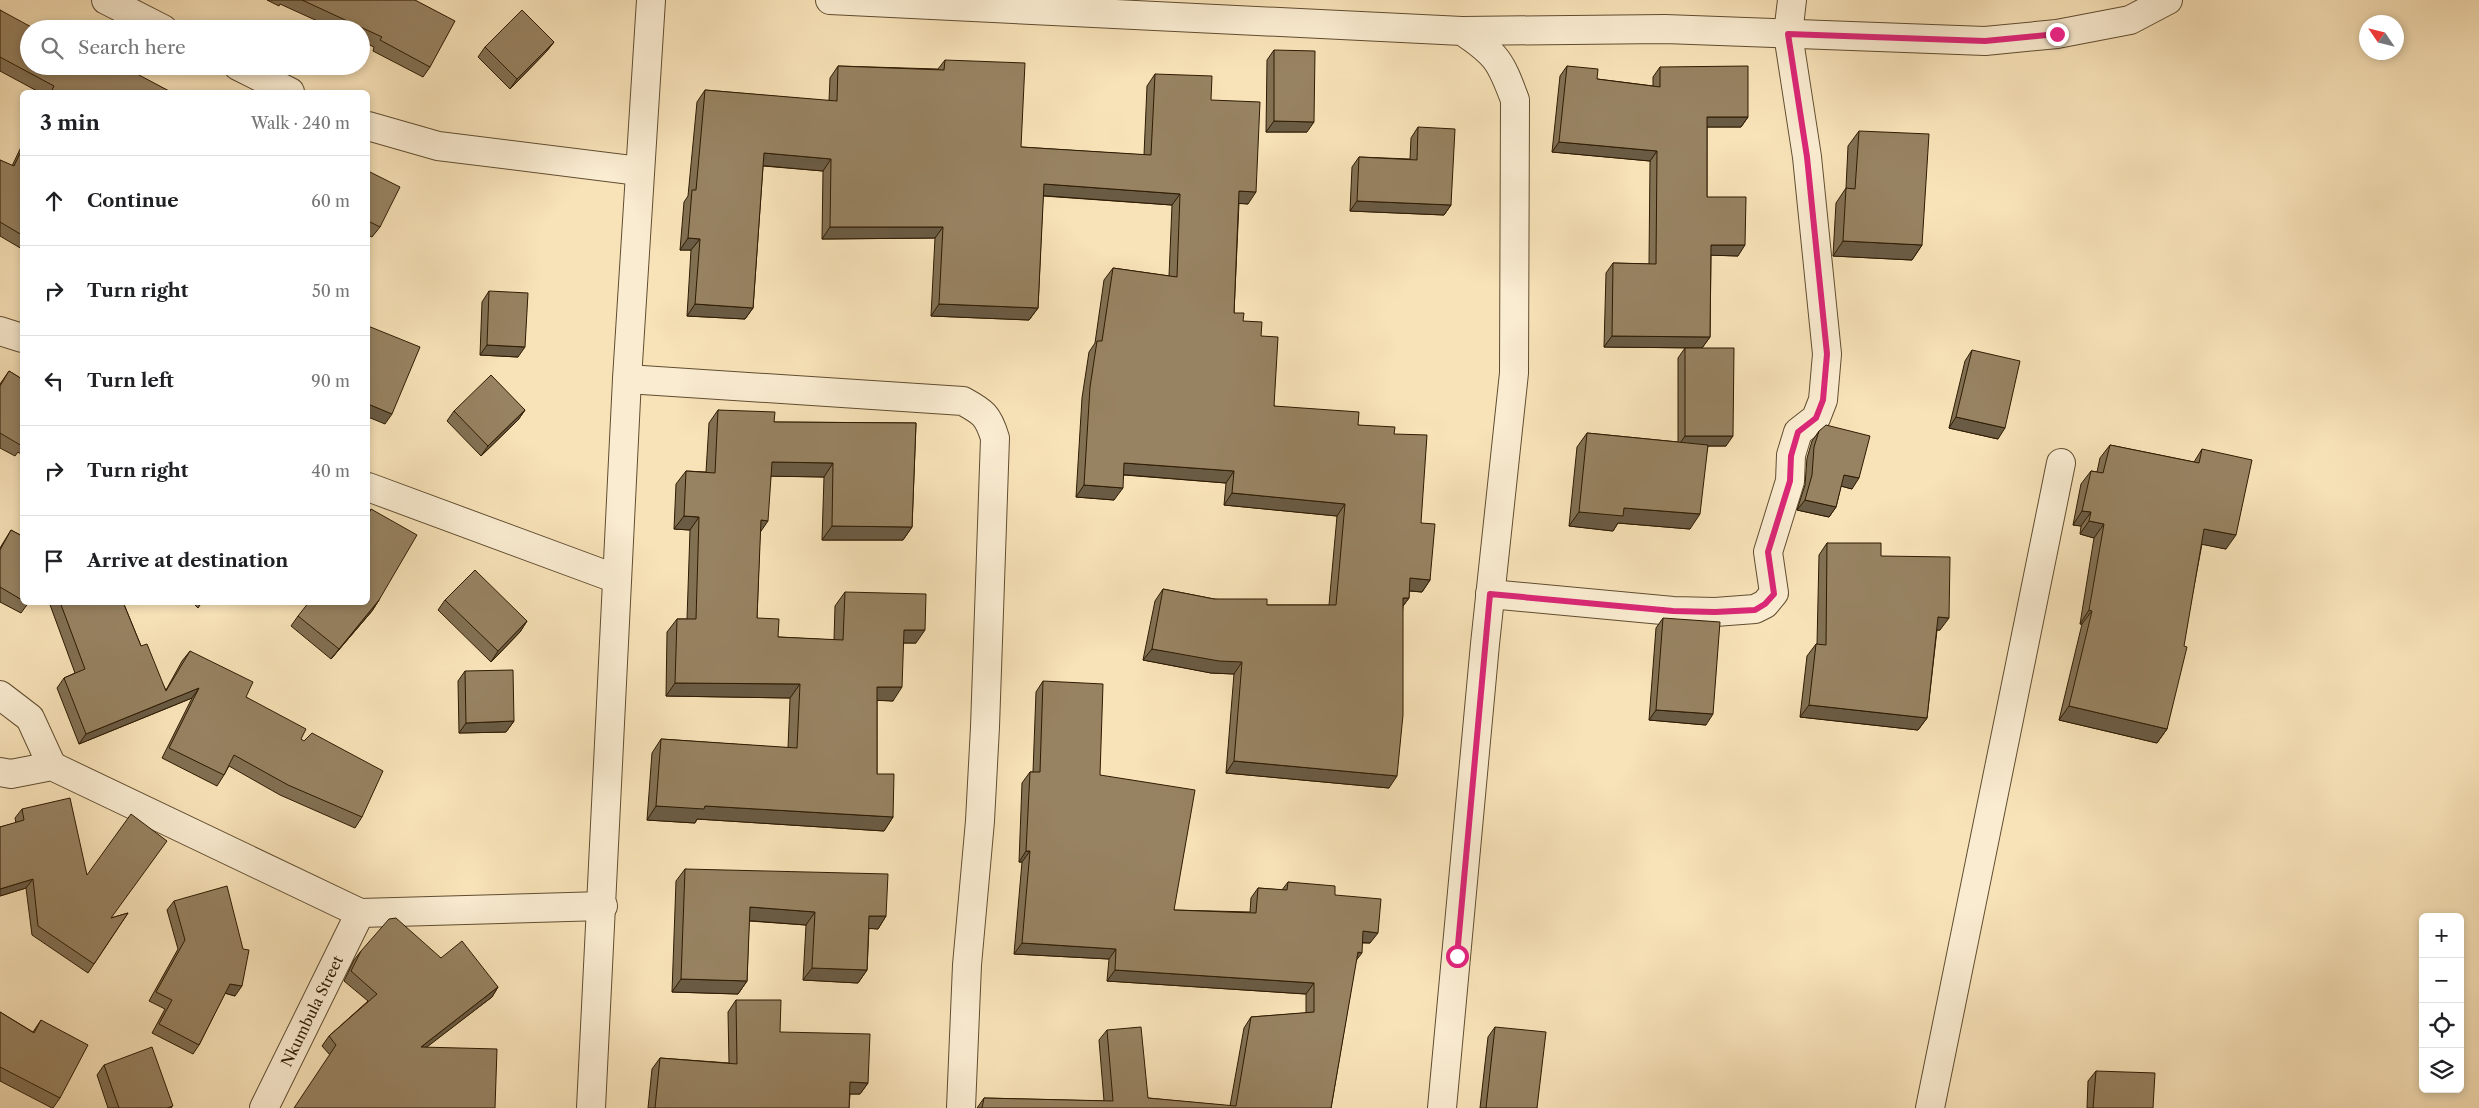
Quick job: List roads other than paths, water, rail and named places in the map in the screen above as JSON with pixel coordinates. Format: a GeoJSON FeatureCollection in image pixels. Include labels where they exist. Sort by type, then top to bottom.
{"type":"FeatureCollection","features":[{"type":"Feature","properties":{"kind":"street"},"geometry":{"type":"LineString","coordinates":[[106,0],[145,20]]}},
{"type":"Feature","properties":{"kind":"street"},"geometry":{"type":"LineString","coordinates":[[591,1108],[603,906],[627,379],[651,0]]}},
{"type":"Feature","properties":{"kind":"street"},"geometry":{"type":"LineString","coordinates":[[830,0],[1462,31],[1665,30],[1985,41],[2057,34],[2130,20],[2168,0]]}},
{"type":"Feature","properties":{"kind":"street"},"geometry":{"type":"LineString","coordinates":[[1490,594],[1673,611],[1715,612],[1755,610],[1765,604],[1774,594],[1768,552],[1790,481],[1791,456],[1798,432],[1816,418],[1823,400],[1827,354],[1807,157],[1788,34],[1792,0]]}},
{"type":"Feature","properties":{"kind":"street"},"geometry":{"type":"LineString","coordinates":[[1442,1108],[1490,594],[1514,373],[1515,100],[1500,63],[1483,45],[1462,31]]}},
{"type":"Feature","properties":{"kind":"street"},"geometry":{"type":"LineString","coordinates":[[256,75],[286,90]]}},
{"type":"Feature","properties":{"kind":"street"},"geometry":{"type":"LineString","coordinates":[[370,127],[438,146],[639,171]]}},
{"type":"Feature","properties":{"kind":"street"},"geometry":{"type":"LineString","coordinates":[[0,330],[20,337]]}},
{"type":"Feature","properties":{"kind":"street"},"geometry":{"type":"LineString","coordinates":[[627,379],[963,400],[983,412],[990,421],[995,438],[985,727],[980,821],[967,965],[961,1108]]}},
{"type":"Feature","properties":{"kind":"street"},"geometry":{"type":"LineString","coordinates":[[1930,1108],[2061,463]]}},
{"type":"Feature","properties":{"kind":"street"},"geometry":{"type":"LineString","coordinates":[[370,488],[617,579]]}},
{"type":"Feature","properties":{"kind":"street"},"geometry":{"type":"LineString","coordinates":[[0,695],[30,718],[52,766]]}},
{"type":"Feature","properties":{"kind":"street"},"geometry":{"type":"LineString","coordinates":[[0,772],[11,774],[52,766],[360,913],[603,906]]}},
{"type":"Feature","properties":{"kind":"street","name":"Nkumbula Street"},"geometry":{"type":"LineString","coordinates":[[264,1108],[360,913]]}}]}
